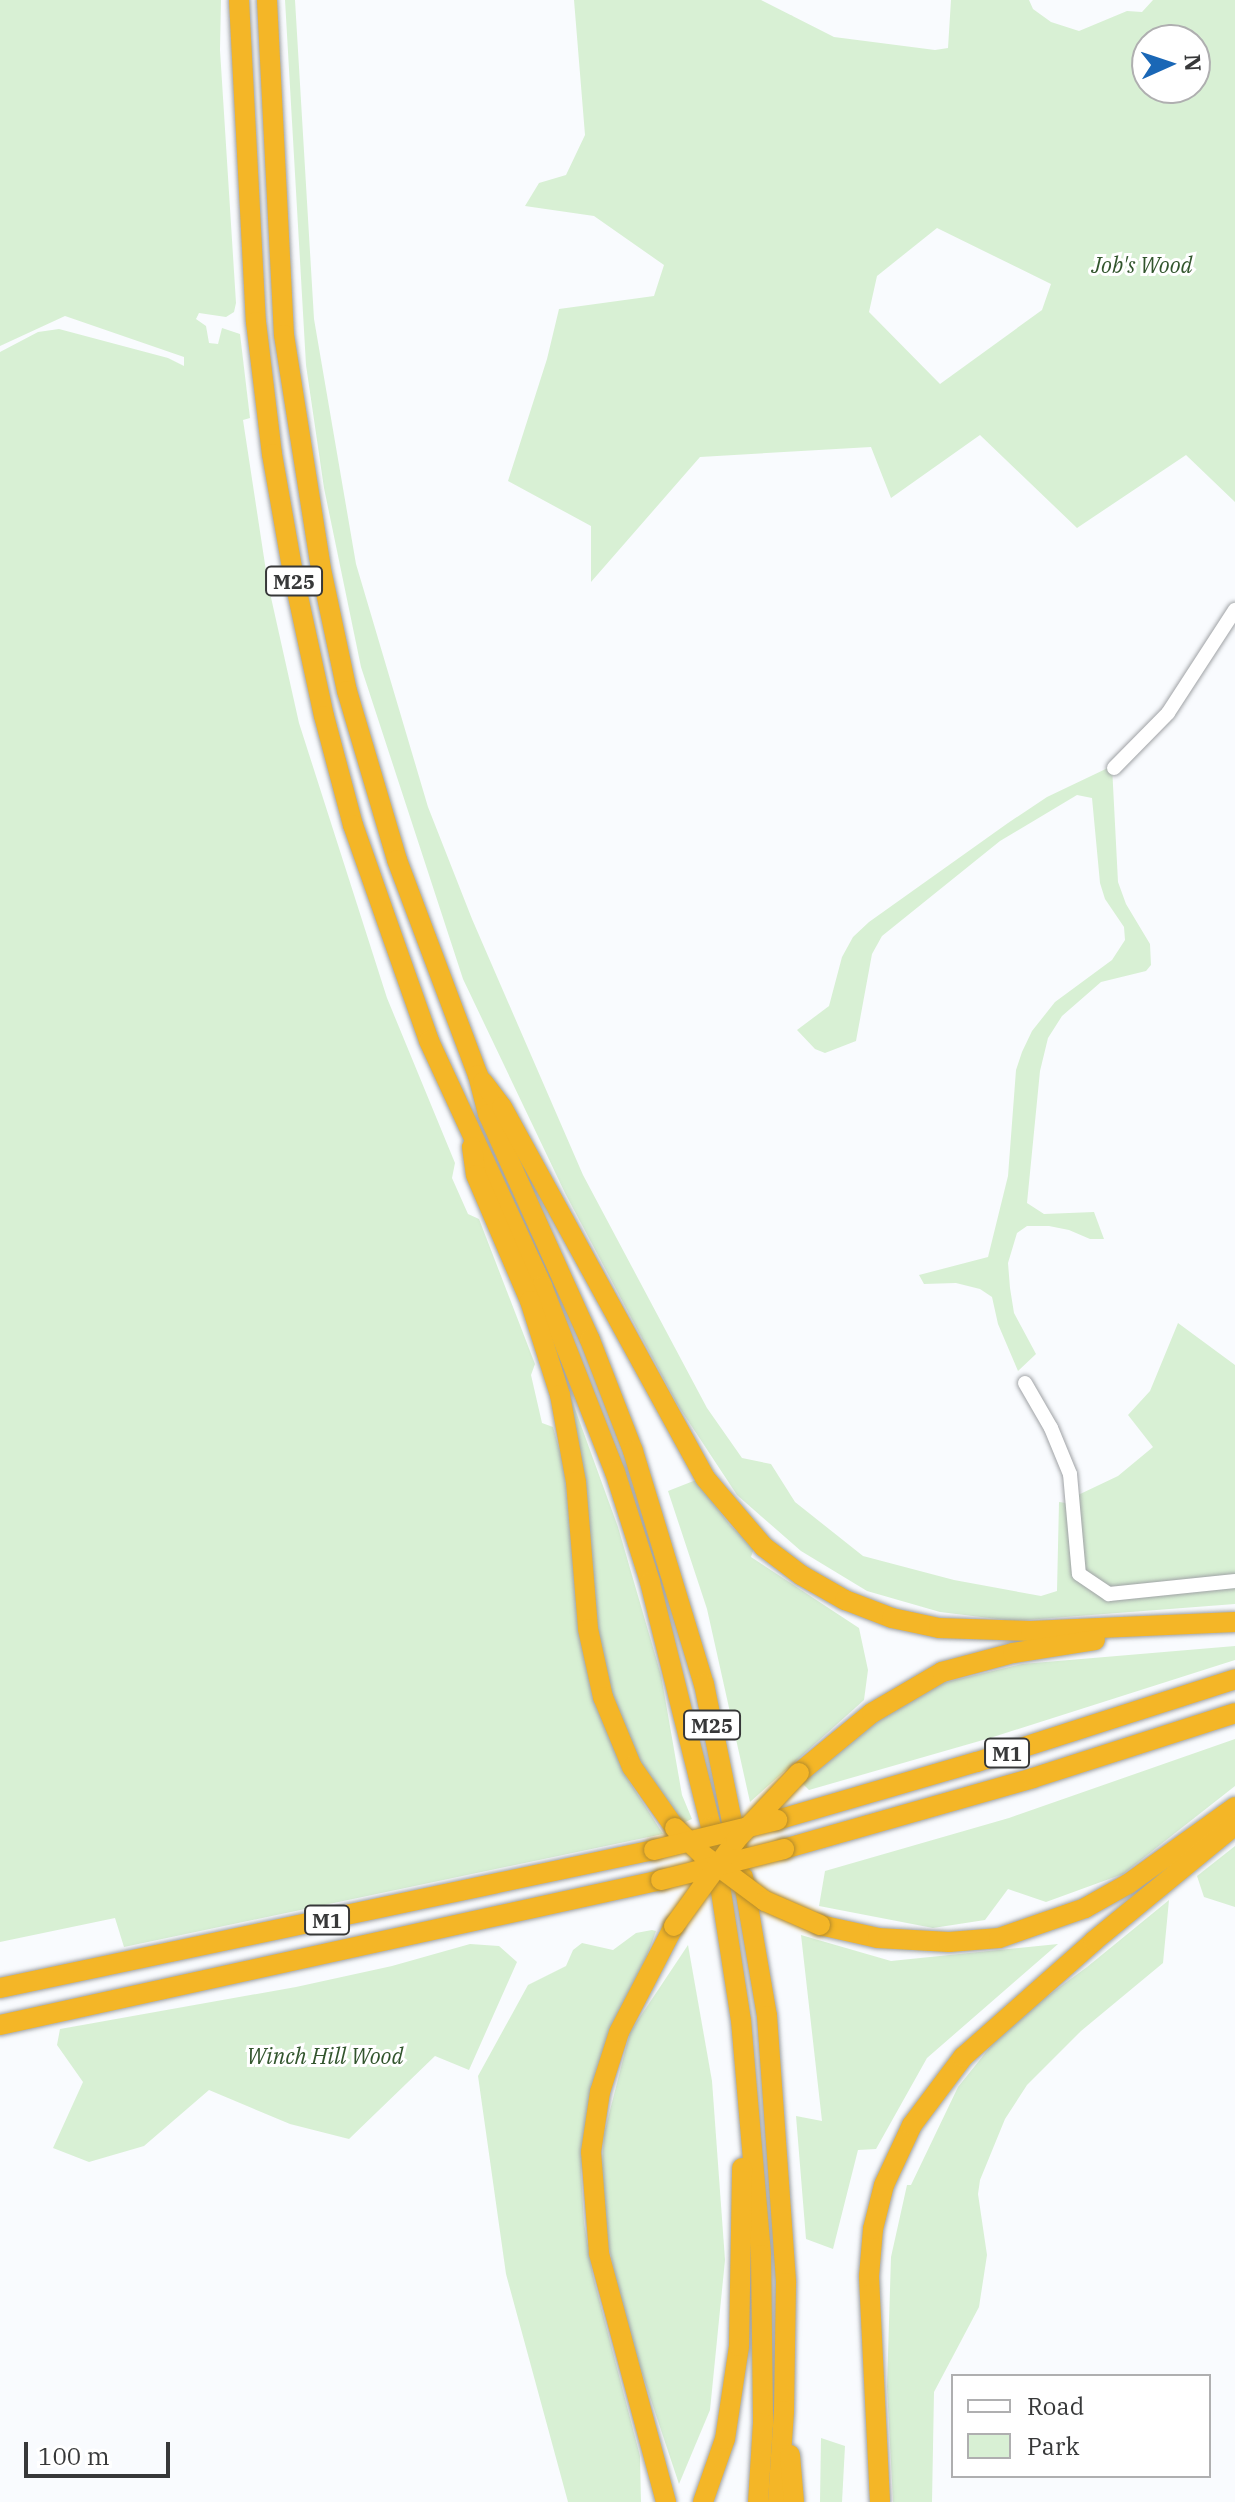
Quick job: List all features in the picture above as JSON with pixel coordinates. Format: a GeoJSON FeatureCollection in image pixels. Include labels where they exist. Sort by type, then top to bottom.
{"type":"FeatureCollection","features":[{"type":"Feature","properties":{"kind":"highway","name":"M25"},"geometry":{"type":"LineString","coordinates":[[239,0],[256,322],[272,454],[293,573],[324,716],[353,825],[429,1041],[529,1257],[615,1472],[650,1582],[711,1827],[748,2084],[761,2255],[763,2423],[758,2502]]}},
{"type":"Feature","properties":{"kind":"highway","name":"M25"},"geometry":{"type":"LineString","coordinates":[[267,0],[284,335],[321,569],[347,691],[384,819],[478,1075],[488,1114],[590,1340],[633,1451],[704,1684],[756,1937],[767,2016],[786,2283],[784,2411],[778,2502]]}},
{"type":"Feature","properties":{"kind":"highway"},"geometry":{"type":"LineString","coordinates":[[478,1075],[502,1107],[705,1478],[756,1539],[801,1575],[845,1600],[892,1618],[939,1628],[1031,1631],[1235,1623]]}},
{"type":"Feature","properties":{"kind":"highway"},"geometry":{"type":"LineString","coordinates":[[471,1136],[476,1175],[530,1301],[560,1395],[576,1482],[588,1629],[603,1697],[632,1767],[675,1828],[703,1855],[765,1901],[820,1925],[878,1938],[949,1942],[999,1938],[1085,1908],[1128,1884],[1235,1807]]}},
{"type":"Feature","properties":{"kind":"highway"},"geometry":{"type":"LineString","coordinates":[[666,2502],[605,2282],[594,2222],[591,2152],[600,2092],[619,2032],[674,1926],[711,1870],[759,1813],[799,1773],[872,1713],[942,1672],[974,1661],[1069,1642],[1163,1635],[1235,1623]]}},
{"type":"Feature","properties":{"kind":"highway","name":"M1"},"geometry":{"type":"LineString","coordinates":[[0,1988],[654,1850],[777,1820],[977,1762],[1235,1679]]}},
{"type":"Feature","properties":{"kind":"highway","name":"M1"},"geometry":{"type":"LineString","coordinates":[[0,2025],[661,1880],[784,1849],[1018,1783],[1235,1713]]}},
{"type":"Feature","properties":{"kind":"highway"},"geometry":{"type":"LineString","coordinates":[[880,2502],[869,2276],[873,2229],[884,2185],[912,2125],[963,2057],[1094,1941],[1235,1825]]}},
{"type":"Feature","properties":{"kind":"highway","name":"M25"},"geometry":{"type":"LineString","coordinates":[[703,2502],[725,2439],[739,2346],[742,2146],[748,2084]]}},
{"type":"Feature","properties":{"kind":"highway","name":"M25"},"geometry":{"type":"LineString","coordinates":[[784,2411],[794,2502]]}},
{"type":"Feature","properties":{"kind":"street"},"geometry":{"type":"LineString","coordinates":[[1114,768],[1168,713],[1235,610]]}},
{"type":"Feature","properties":{"kind":"street"},"geometry":{"type":"LineString","coordinates":[[1025,1383],[1051,1428],[1070,1474],[1079,1574],[1109,1594],[1235,1581]]}},
{"type":"Feature","properties":{"kind":"green space"},"geometry":{"type":"Polygon","coordinates":[[[0,0],[221,0],[220,50],[236,303],[234,312],[226,317],[199,313],[196,319],[206,326],[209,343],[218,344],[222,328],[240,334],[250,418],[243,420],[268,584],[299,723],[387,998],[455,1163],[452,1178],[468,1214],[479,1219],[535,1364],[531,1375],[542,1423],[553,1427],[564,1466],[579,1627],[593,1699],[627,1778],[663,1834],[124,1947],[115,1918],[0,1942],[0,352],[38,332],[59,329],[168,358],[184,366],[184,357],[65,316],[0,346],[0,0]]]}},
{"type":"Feature","properties":{"kind":"green space"},"geometry":{"type":"Polygon","coordinates":[[[285,0],[295,0],[314,319],[356,564],[428,807],[472,919],[583,1175],[707,1408],[742,1458],[771,1464],[795,1502],[863,1556],[954,1580],[1041,1596],[1057,1591],[1059,1502],[1079,1505],[1078,1495],[1118,1476],[1153,1447],[1128,1415],[1150,1391],[1178,1323],[1235,1365],[1235,1604],[1014,1621],[940,1612],[867,1591],[801,1551],[737,1495],[677,1404],[565,1193],[463,979],[361,667],[324,488],[306,365],[285,0]]]}},
{"type":"Feature","properties":{"kind":"green space","name":"Job's Wood"},"geometry":{"type":"Polygon","coordinates":[[[574,0],[761,0],[834,37],[935,50],[948,48],[951,0],[1029,0],[1033,9],[1051,22],[1079,31],[1127,11],[1142,12],[1153,0],[1235,0],[1235,502],[1186,455],[1077,528],[980,435],[891,498],[871,447],[700,457],[591,582],[591,526],[508,481],[547,359],[559,309],[654,296],[664,265],[594,216],[525,206],[539,183],[566,175],[585,135],[574,0]],[[937,228],[877,276],[869,312],[940,384],[1042,310],[1051,284],[937,228]]]}},
{"type":"Feature","properties":{"kind":"green space"},"geometry":{"type":"Polygon","coordinates":[[[1112,766],[1118,882],[1126,904],[1150,944],[1151,965],[1146,971],[1101,982],[1062,1016],[1048,1038],[1040,1071],[1027,1203],[1044,1214],[1094,1212],[1104,1239],[1090,1239],[1049,1226],[1027,1226],[1017,1233],[1008,1263],[1010,1288],[1014,1313],[1036,1354],[1018,1371],[998,1324],[992,1297],[980,1289],[956,1283],[924,1284],[919,1275],[988,1257],[1008,1176],[1016,1070],[1022,1052],[1032,1031],[1055,1002],[1112,960],[1125,940],[1124,927],[1105,899],[1100,883],[1092,798],[1077,795],[1000,841],[882,936],[872,954],[856,1041],[825,1053],[815,1049],[797,1030],[829,1006],[842,957],[853,937],[869,922],[1047,797],[1112,766]]]}},
{"type":"Feature","properties":{"kind":"green space"},"geometry":{"type":"Polygon","coordinates":[[[567,1387],[618,1527],[661,1675],[682,1795],[692,1819],[683,1823],[637,1759],[607,1679],[597,1630],[579,1443],[567,1387]]]}},
{"type":"Feature","properties":{"kind":"green space"},"geometry":{"type":"Polygon","coordinates":[[[696,1480],[730,1525],[754,1548],[751,1557],[859,1628],[868,1670],[864,1700],[750,1802],[707,1609],[668,1491],[696,1480]]]}},
{"type":"Feature","properties":{"kind":"green space"},"geometry":{"type":"Polygon","coordinates":[[[1235,1646],[1235,1660],[990,1738],[809,1790],[802,1783],[890,1711],[938,1684],[1022,1664],[1235,1646]]]}},
{"type":"Feature","properties":{"kind":"green space"},"geometry":{"type":"Polygon","coordinates":[[[1235,1739],[1235,1786],[1123,1874],[1046,1902],[1008,1889],[985,1920],[933,1928],[819,1906],[825,1871],[1009,1818],[1235,1739]]]}},
{"type":"Feature","properties":{"kind":"green space"},"geometry":{"type":"Polygon","coordinates":[[[1235,1846],[1235,1907],[1204,1897],[1197,1876],[1235,1846]]]}},
{"type":"Feature","properties":{"kind":"green space"},"geometry":{"type":"Polygon","coordinates":[[[1169,1900],[1163,1963],[1081,2031],[1027,2085],[1005,2119],[980,2180],[978,2194],[987,2255],[979,2307],[934,2392],[932,2502],[893,2502],[887,2387],[891,2257],[907,2185],[911,2185],[958,2087],[1007,2026],[1087,1967],[1169,1900]]]}},
{"type":"Feature","properties":{"kind":"green space"},"geometry":{"type":"Polygon","coordinates":[[[656,1931],[647,1956],[613,2024],[590,2096],[581,2172],[584,2223],[593,2276],[640,2456],[641,2502],[568,2502],[506,2274],[478,2076],[528,1985],[566,1966],[573,1950],[582,1943],[613,1950],[636,1933],[656,1931]]]}},
{"type":"Feature","properties":{"kind":"green space"},"geometry":{"type":"Polygon","coordinates":[[[801,1935],[891,1961],[1058,1944],[927,2058],[876,2149],[858,2150],[833,2249],[806,2239],[796,2116],[822,2121],[801,1935]]]}},
{"type":"Feature","properties":{"kind":"green space","name":"Winch Hill Wood"},"geometry":{"type":"Polygon","coordinates":[[[470,1944],[499,1946],[517,1962],[469,2070],[435,2056],[349,2139],[290,2124],[209,2090],[144,2146],[89,2162],[53,2148],[83,2082],[57,2045],[60,2029],[296,1987],[392,1966],[470,1944]]]}},
{"type":"Feature","properties":{"kind":"green space"},"geometry":{"type":"Polygon","coordinates":[[[688,1945],[712,2081],[725,2260],[710,2410],[679,2484],[625,2322],[603,2220],[602,2168],[604,2134],[630,2032],[688,1945]]]}},
{"type":"Feature","properties":{"kind":"green space"},"geometry":{"type":"Polygon","coordinates":[[[821,2438],[845,2446],[842,2502],[820,2502],[821,2438]]]}}]}
